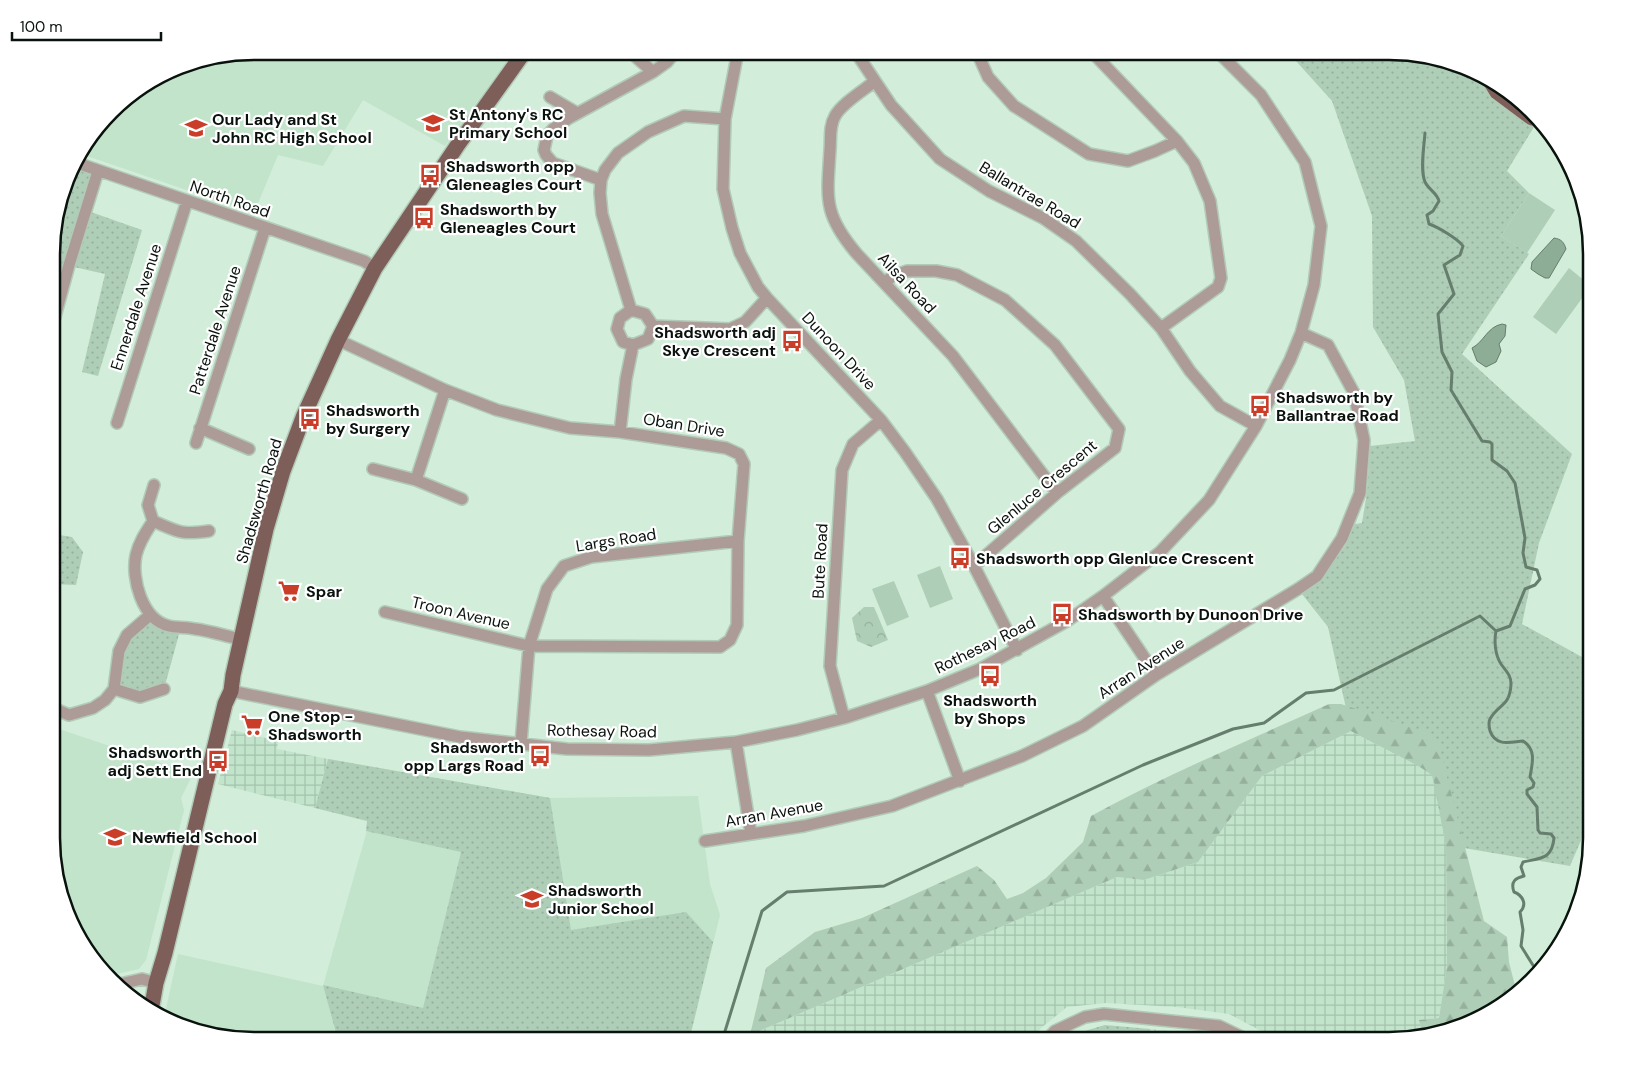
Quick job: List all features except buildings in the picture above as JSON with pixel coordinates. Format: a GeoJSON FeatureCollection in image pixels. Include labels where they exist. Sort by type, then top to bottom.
{"type":"FeatureCollection","features":[{"type":"Feature","properties":{"kind":"main road","name":"Shadsworth Road"},"geometry":{"type":"LineString","coordinates":[[152,1003],[225,704],[231,692],[232,675],[266,529],[283,471],[304,415],[338,340],[375,268],[519,60]]}},
{"type":"Feature","properties":{"kind":"street"},"geometry":{"type":"LineString","coordinates":[[639,60],[653,72]]}},
{"type":"Feature","properties":{"kind":"street"},"geometry":{"type":"LineString","coordinates":[[601,180],[553,163],[546,155],[544,145],[550,132],[577,113],[653,72],[669,60]]}},
{"type":"Feature","properties":{"kind":"street","name":"Dunoon Drive"},"geometry":{"type":"LineString","coordinates":[[736,60],[725,119],[723,189],[740,253],[758,287],[767,298],[881,420],[905,452],[936,499],[974,566],[1016,650]]}},
{"type":"Feature","properties":{"kind":"street","name":"Ballantrae Road"},"geometry":{"type":"LineString","coordinates":[[861,60],[891,105],[940,159],[989,191],[1043,218],[1076,242],[1130,294],[1161,328],[1190,372],[1220,406],[1256,426]]}},
{"type":"Feature","properties":{"kind":"street"},"geometry":{"type":"LineString","coordinates":[[980,60],[988,77],[1014,106],[1090,154],[1128,161],[1177,141]]}},
{"type":"Feature","properties":{"kind":"street"},"geometry":{"type":"LineString","coordinates":[[1100,60],[1177,141],[1194,163],[1210,201],[1221,278],[1218,287],[1161,328]]}},
{"type":"Feature","properties":{"kind":"street","name":"Rothesay Road"},"geometry":{"type":"LineString","coordinates":[[231,692],[460,737],[567,749],[649,750],[736,742],[797,730],[844,718],[926,691],[980,669],[1067,621],[1160,552],[1209,500],[1256,426],[1290,360],[1301,333],[1314,285],[1321,226],[1305,162],[1261,95],[1226,60]]}},
{"type":"Feature","properties":{"kind":"street","name":"Ailsa Road"},"geometry":{"type":"LineString","coordinates":[[875,81],[846,105],[834,118],[828,202],[834,220],[846,242],[953,356],[1057,493]]}},
{"type":"Feature","properties":{"kind":"street"},"geometry":{"type":"LineString","coordinates":[[550,98],[577,113]]}},
{"type":"Feature","properties":{"kind":"street"},"geometry":{"type":"LineString","coordinates":[[631,310],[602,214],[600,193],[601,180],[605,170],[618,154],[648,132],[684,116],[725,119]]}},
{"type":"Feature","properties":{"kind":"street","name":"North Road"},"geometry":{"type":"LineString","coordinates":[[82,165],[364,261],[375,268]]}},
{"type":"Feature","properties":{"kind":"street"},"geometry":{"type":"LineString","coordinates":[[60,299],[98,172]]}},
{"type":"Feature","properties":{"kind":"street","name":"Ennerdale Avenue"},"geometry":{"type":"LineString","coordinates":[[117,423],[187,201]]}},
{"type":"Feature","properties":{"kind":"street","name":"Patterdale Avenue"},"geometry":{"type":"LineString","coordinates":[[196,443],[265,228]]}},
{"type":"Feature","properties":{"kind":"street","name":"Glenluce Crescent"},"geometry":{"type":"LineString","coordinates":[[885,282],[900,273],[916,270],[941,271],[957,275],[1005,300],[1055,345],[1119,429],[1115,448],[1057,493],[974,566]]}},
{"type":"Feature","properties":{"kind":"street"},"geometry":{"type":"LineString","coordinates":[[653,326],[730,329],[745,322],[767,298]]}},
{"type":"Feature","properties":{"kind":"street"},"geometry":{"type":"LineString","coordinates":[[631,310],[645,314],[653,326]]}},
{"type":"Feature","properties":{"kind":"street"},"geometry":{"type":"LineString","coordinates":[[631,310],[620,318],[617,329],[623,342],[633,345],[648,340],[653,326]]}},
{"type":"Feature","properties":{"kind":"street","name":"Arran Avenue"},"geometry":{"type":"LineString","coordinates":[[705,841],[804,826],[892,806],[1022,756],[1083,726],[1156,675],[1317,576],[1342,538],[1360,493],[1364,440],[1354,394],[1328,345],[1301,333]]}},
{"type":"Feature","properties":{"kind":"street","name":"Oban Drive"},"geometry":{"type":"LineString","coordinates":[[338,340],[445,390],[497,410],[570,428],[620,432],[726,448],[739,454],[744,464],[738,541],[737,624],[730,640],[720,647],[529,646]]}},
{"type":"Feature","properties":{"kind":"street"},"geometry":{"type":"LineString","coordinates":[[620,432],[626,379],[633,345]]}},
{"type":"Feature","properties":{"kind":"street"},"geometry":{"type":"LineString","coordinates":[[416,480],[445,390]]}},
{"type":"Feature","properties":{"kind":"street","name":"Bute Road"},"geometry":{"type":"LineString","coordinates":[[844,718],[830,666],[842,470],[853,444],[881,420]]}},
{"type":"Feature","properties":{"kind":"street"},"geometry":{"type":"LineString","coordinates":[[200,428],[249,449]]}},
{"type":"Feature","properties":{"kind":"street"},"geometry":{"type":"LineString","coordinates":[[373,469],[416,480],[462,499]]}},
{"type":"Feature","properties":{"kind":"street"},"geometry":{"type":"LineString","coordinates":[[154,485],[148,505],[154,521],[179,532],[190,534],[208,530]]}},
{"type":"Feature","properties":{"kind":"street"},"geometry":{"type":"LineString","coordinates":[[154,521],[141,540],[136,556],[138,589],[150,615],[168,626],[195,628],[240,639]]}},
{"type":"Feature","properties":{"kind":"street","name":"Largs Road"},"geometry":{"type":"LineString","coordinates":[[521,744],[529,646],[547,589],[564,566],[591,558],[738,541]]}},
{"type":"Feature","properties":{"kind":"street"},"geometry":{"type":"LineString","coordinates":[[1103,596],[1156,675]]}},
{"type":"Feature","properties":{"kind":"street","name":"Troon Avenue"},"geometry":{"type":"LineString","coordinates":[[385,612],[529,646]]}},
{"type":"Feature","properties":{"kind":"street"},"geometry":{"type":"LineString","coordinates":[[60,711],[69,715],[94,708],[105,700],[114,689],[119,651],[127,635],[150,615]]}},
{"type":"Feature","properties":{"kind":"street"},"geometry":{"type":"LineString","coordinates":[[114,689],[140,697],[164,689]]}},
{"type":"Feature","properties":{"kind":"street"},"geometry":{"type":"LineString","coordinates":[[926,691],[960,781]]}},
{"type":"Feature","properties":{"kind":"street"},"geometry":{"type":"LineString","coordinates":[[736,742],[751,834]]}},
{"type":"Feature","properties":{"kind":"street"},"geometry":{"type":"LineString","coordinates":[[125,983],[142,979],[156,983]]}},
{"type":"Feature","properties":{"kind":"street"},"geometry":{"type":"LineString","coordinates":[[1054,1032],[1085,1017],[1104,1014],[1219,1026],[1231,1032]]}},
{"type":"Feature","properties":{"kind":"shaded area","name":"Our Lady and St John RC High School"},"geometry":{"type":"Polygon","coordinates":[[[242,60],[507,60],[445,146],[363,100],[323,166],[278,155],[254,213],[87,156],[108,126],[136,100],[168,80],[192,70],[216,64],[242,60]]]}},
{"type":"Feature","properties":{"kind":"shaded area"},"geometry":{"type":"Polygon","coordinates":[[[1554,238],[1562,241],[1566,249],[1549,278],[1545,278],[1531,269],[1532,262],[1554,238]]]}},
{"type":"Feature","properties":{"kind":"shaded area"},"geometry":{"type":"Polygon","coordinates":[[[1502,324],[1506,325],[1505,336],[1499,344],[1501,351],[1496,362],[1486,367],[1477,361],[1472,348],[1489,331],[1502,324]]]}},
{"type":"Feature","properties":{"kind":"shaded area","name":"Newfield School"},"geometry":{"type":"Polygon","coordinates":[[[60,729],[193,774],[181,798],[184,810],[146,960],[139,969],[116,974],[100,956],[86,935],[70,900],[60,850],[60,729]]]}},
{"type":"Feature","properties":{"kind":"shaded area"},"geometry":{"type":"Polygon","coordinates":[[[232,730],[278,741],[277,749],[328,759],[315,808],[218,784],[232,730]]]}},
{"type":"Feature","properties":{"kind":"shaded area"},"geometry":{"type":"Polygon","coordinates":[[[1351,731],[1433,775],[1446,845],[1447,966],[1439,1018],[1419,1020],[1421,1029],[1401,1032],[1263,1032],[1229,1014],[1177,1007],[1106,1003],[1067,1007],[1038,1032],[757,1032],[1117,877],[1144,880],[1198,862],[1262,776],[1351,731]]]}},
{"type":"Feature","properties":{"kind":"shaded area","name":"Shadsworth Junior School"},"geometry":{"type":"Polygon","coordinates":[[[329,759],[550,798],[698,796],[710,884],[720,915],[691,1032],[613,1032],[327,998],[335,1032],[242,1032],[192,1022],[166,1011],[178,954],[323,986],[370,820],[317,806],[329,759]]]}},
{"type":"Feature","properties":{"kind":"shaded area"},"geometry":{"type":"Polygon","coordinates":[[[1150,1029],[1180,1032],[1151,1032],[1150,1029]]]}},
{"type":"Feature","properties":{"kind":"green space"},"geometry":{"type":"Polygon","coordinates":[[[1295,60],[1401,60],[1451,70],[1485,85],[1501,103],[1534,127],[1507,171],[1529,193],[1501,236],[1529,254],[1462,354],[1572,454],[1539,543],[1522,624],[1583,658],[1583,836],[1570,866],[1446,845],[1432,775],[1415,764],[1351,731],[1328,627],[1302,594],[1326,573],[1345,546],[1355,524],[1362,523],[1367,492],[1370,446],[1415,441],[1404,380],[1373,327],[1372,216],[1332,101],[1295,60]]]}},
{"type":"Feature","properties":{"kind":"green space"},"geometry":{"type":"Polygon","coordinates":[[[81,166],[98,171],[88,211],[142,230],[98,376],[82,372],[105,274],[74,267],[60,322],[60,242],[70,192],[81,166]]]}},
{"type":"Feature","properties":{"kind":"green space"},"geometry":{"type":"Polygon","coordinates":[[[1529,193],[1555,210],[1527,253],[1501,236],[1529,193]]]}},
{"type":"Feature","properties":{"kind":"green space"},"geometry":{"type":"Polygon","coordinates":[[[1569,268],[1583,279],[1583,297],[1556,334],[1533,317],[1569,268]]]}},
{"type":"Feature","properties":{"kind":"green space"},"geometry":{"type":"Polygon","coordinates":[[[60,535],[72,537],[83,552],[76,585],[60,584],[60,535]]]}},
{"type":"Feature","properties":{"kind":"green space"},"geometry":{"type":"Polygon","coordinates":[[[940,566],[953,599],[930,608],[917,575],[940,566]]]}},
{"type":"Feature","properties":{"kind":"green space"},"geometry":{"type":"Polygon","coordinates":[[[894,581],[909,617],[887,626],[872,589],[894,581]]]}},
{"type":"Feature","properties":{"kind":"green space"},"geometry":{"type":"Polygon","coordinates":[[[864,607],[874,607],[888,640],[871,647],[857,641],[852,618],[864,607]]]}},
{"type":"Feature","properties":{"kind":"green space"},"geometry":{"type":"Polygon","coordinates":[[[150,615],[181,627],[164,689],[140,697],[114,689],[119,655],[150,615]]]}},
{"type":"Feature","properties":{"kind":"green space"},"geometry":{"type":"Polygon","coordinates":[[[1329,704],[1341,704],[1429,733],[1438,742],[1484,921],[1507,937],[1509,962],[1515,986],[1475,1012],[1451,1022],[1421,1029],[1419,1020],[1439,1018],[1447,966],[1446,845],[1433,775],[1351,731],[1262,776],[1198,862],[1144,880],[1117,877],[757,1032],[751,1032],[766,968],[815,932],[862,918],[977,866],[994,880],[1007,899],[1023,893],[1046,878],[1083,842],[1091,816],[1239,744],[1329,704]]]}},
{"type":"Feature","properties":{"kind":"green space"},"geometry":{"type":"Polygon","coordinates":[[[328,759],[550,798],[571,930],[686,912],[713,942],[691,1032],[336,1032],[323,985],[423,1008],[461,852],[366,831],[367,821],[315,808],[328,759]]]}},
{"type":"Feature","properties":{"kind":"green space"},"geometry":{"type":"Polygon","coordinates":[[[1105,1025],[1150,1029],[1151,1032],[1081,1032],[1105,1025]]]}},
{"type":"Feature","properties":{"kind":"waterway"},"geometry":{"type":"LineString","coordinates":[[1425,133],[1423,158],[1425,182],[1439,201],[1433,211],[1427,215],[1429,224],[1448,233],[1463,246],[1460,255],[1444,265],[1454,294],[1438,314],[1442,352],[1452,372],[1451,390],[1482,441],[1492,444],[1492,460],[1507,471],[1515,483],[1525,538],[1523,553],[1526,567],[1537,570],[1540,579],[1535,585],[1525,589],[1510,626],[1496,631],[1497,656],[1509,676],[1511,684],[1506,701],[1493,714],[1489,724],[1490,731],[1496,739],[1504,742],[1523,741],[1530,749],[1532,753],[1530,777],[1534,783],[1533,787],[1527,790],[1527,794],[1537,807],[1538,830],[1540,833],[1551,834],[1554,838],[1553,845],[1548,854],[1544,857],[1523,862],[1521,867],[1524,876],[1516,879],[1513,883],[1514,892],[1522,898],[1524,903],[1520,912],[1523,930],[1521,946],[1534,967]]}},
{"type":"Feature","properties":{"kind":"waterway"},"geometry":{"type":"LineString","coordinates":[[725,1032],[762,911],[787,892],[884,886],[1143,765],[1233,729],[1264,723],[1306,693],[1334,690],[1480,616],[1496,631]]}},
{"type":"Feature","properties":{"kind":"place","name":"St Antony's RC Primary School"},"geometry":{"type":"Point","coordinates":[433,123]}},
{"type":"Feature","properties":{"kind":"place","name":"Our Lady and St John RC High School"},"geometry":{"type":"Point","coordinates":[196,128]}},
{"type":"Feature","properties":{"kind":"place","name":"Shadsworth opp Gleneagles Court"},"geometry":{"type":"Point","coordinates":[430,175]}},
{"type":"Feature","properties":{"kind":"place","name":"Shadsworth by Gleneagles Court"},"geometry":{"type":"Point","coordinates":[424,218]}},
{"type":"Feature","properties":{"kind":"place","name":"Shadsworth adj Skye Crescent"},"geometry":{"type":"Point","coordinates":[792,341]}},
{"type":"Feature","properties":{"kind":"place","name":"Shadsworth by Ballantrae Road"},"geometry":{"type":"Point","coordinates":[1260,406]}},
{"type":"Feature","properties":{"kind":"place","name":"Shadsworth by Surgery"},"geometry":{"type":"Point","coordinates":[310,419]}},
{"type":"Feature","properties":{"kind":"place","name":"Shadsworth opp Glenluce Crescent"},"geometry":{"type":"Point","coordinates":[960,558]}},
{"type":"Feature","properties":{"kind":"place","name":"Spar"},"geometry":{"type":"Point","coordinates":[289,591]}},
{"type":"Feature","properties":{"kind":"place","name":"Shadsworth by Dunoon Drive"},"geometry":{"type":"Point","coordinates":[1062,614]}},
{"type":"Feature","properties":{"kind":"place","name":"Shadsworth by Shops"},"geometry":{"type":"Point","coordinates":[990,676]}},
{"type":"Feature","properties":{"kind":"place","name":"One Stop - Shadsworth"},"geometry":{"type":"Point","coordinates":[252,725]}},
{"type":"Feature","properties":{"kind":"place","name":"Shadsworth opp Largs Road"},"geometry":{"type":"Point","coordinates":[540,756]}},
{"type":"Feature","properties":{"kind":"place","name":"Shadsworth adj Sett End"},"geometry":{"type":"Point","coordinates":[218,761]}},
{"type":"Feature","properties":{"kind":"place","name":"Newfield School"},"geometry":{"type":"Point","coordinates":[115,837]}},
{"type":"Feature","properties":{"kind":"place","name":"Shadsworth Junior School"},"geometry":{"type":"Point","coordinates":[532,899]}}]}
